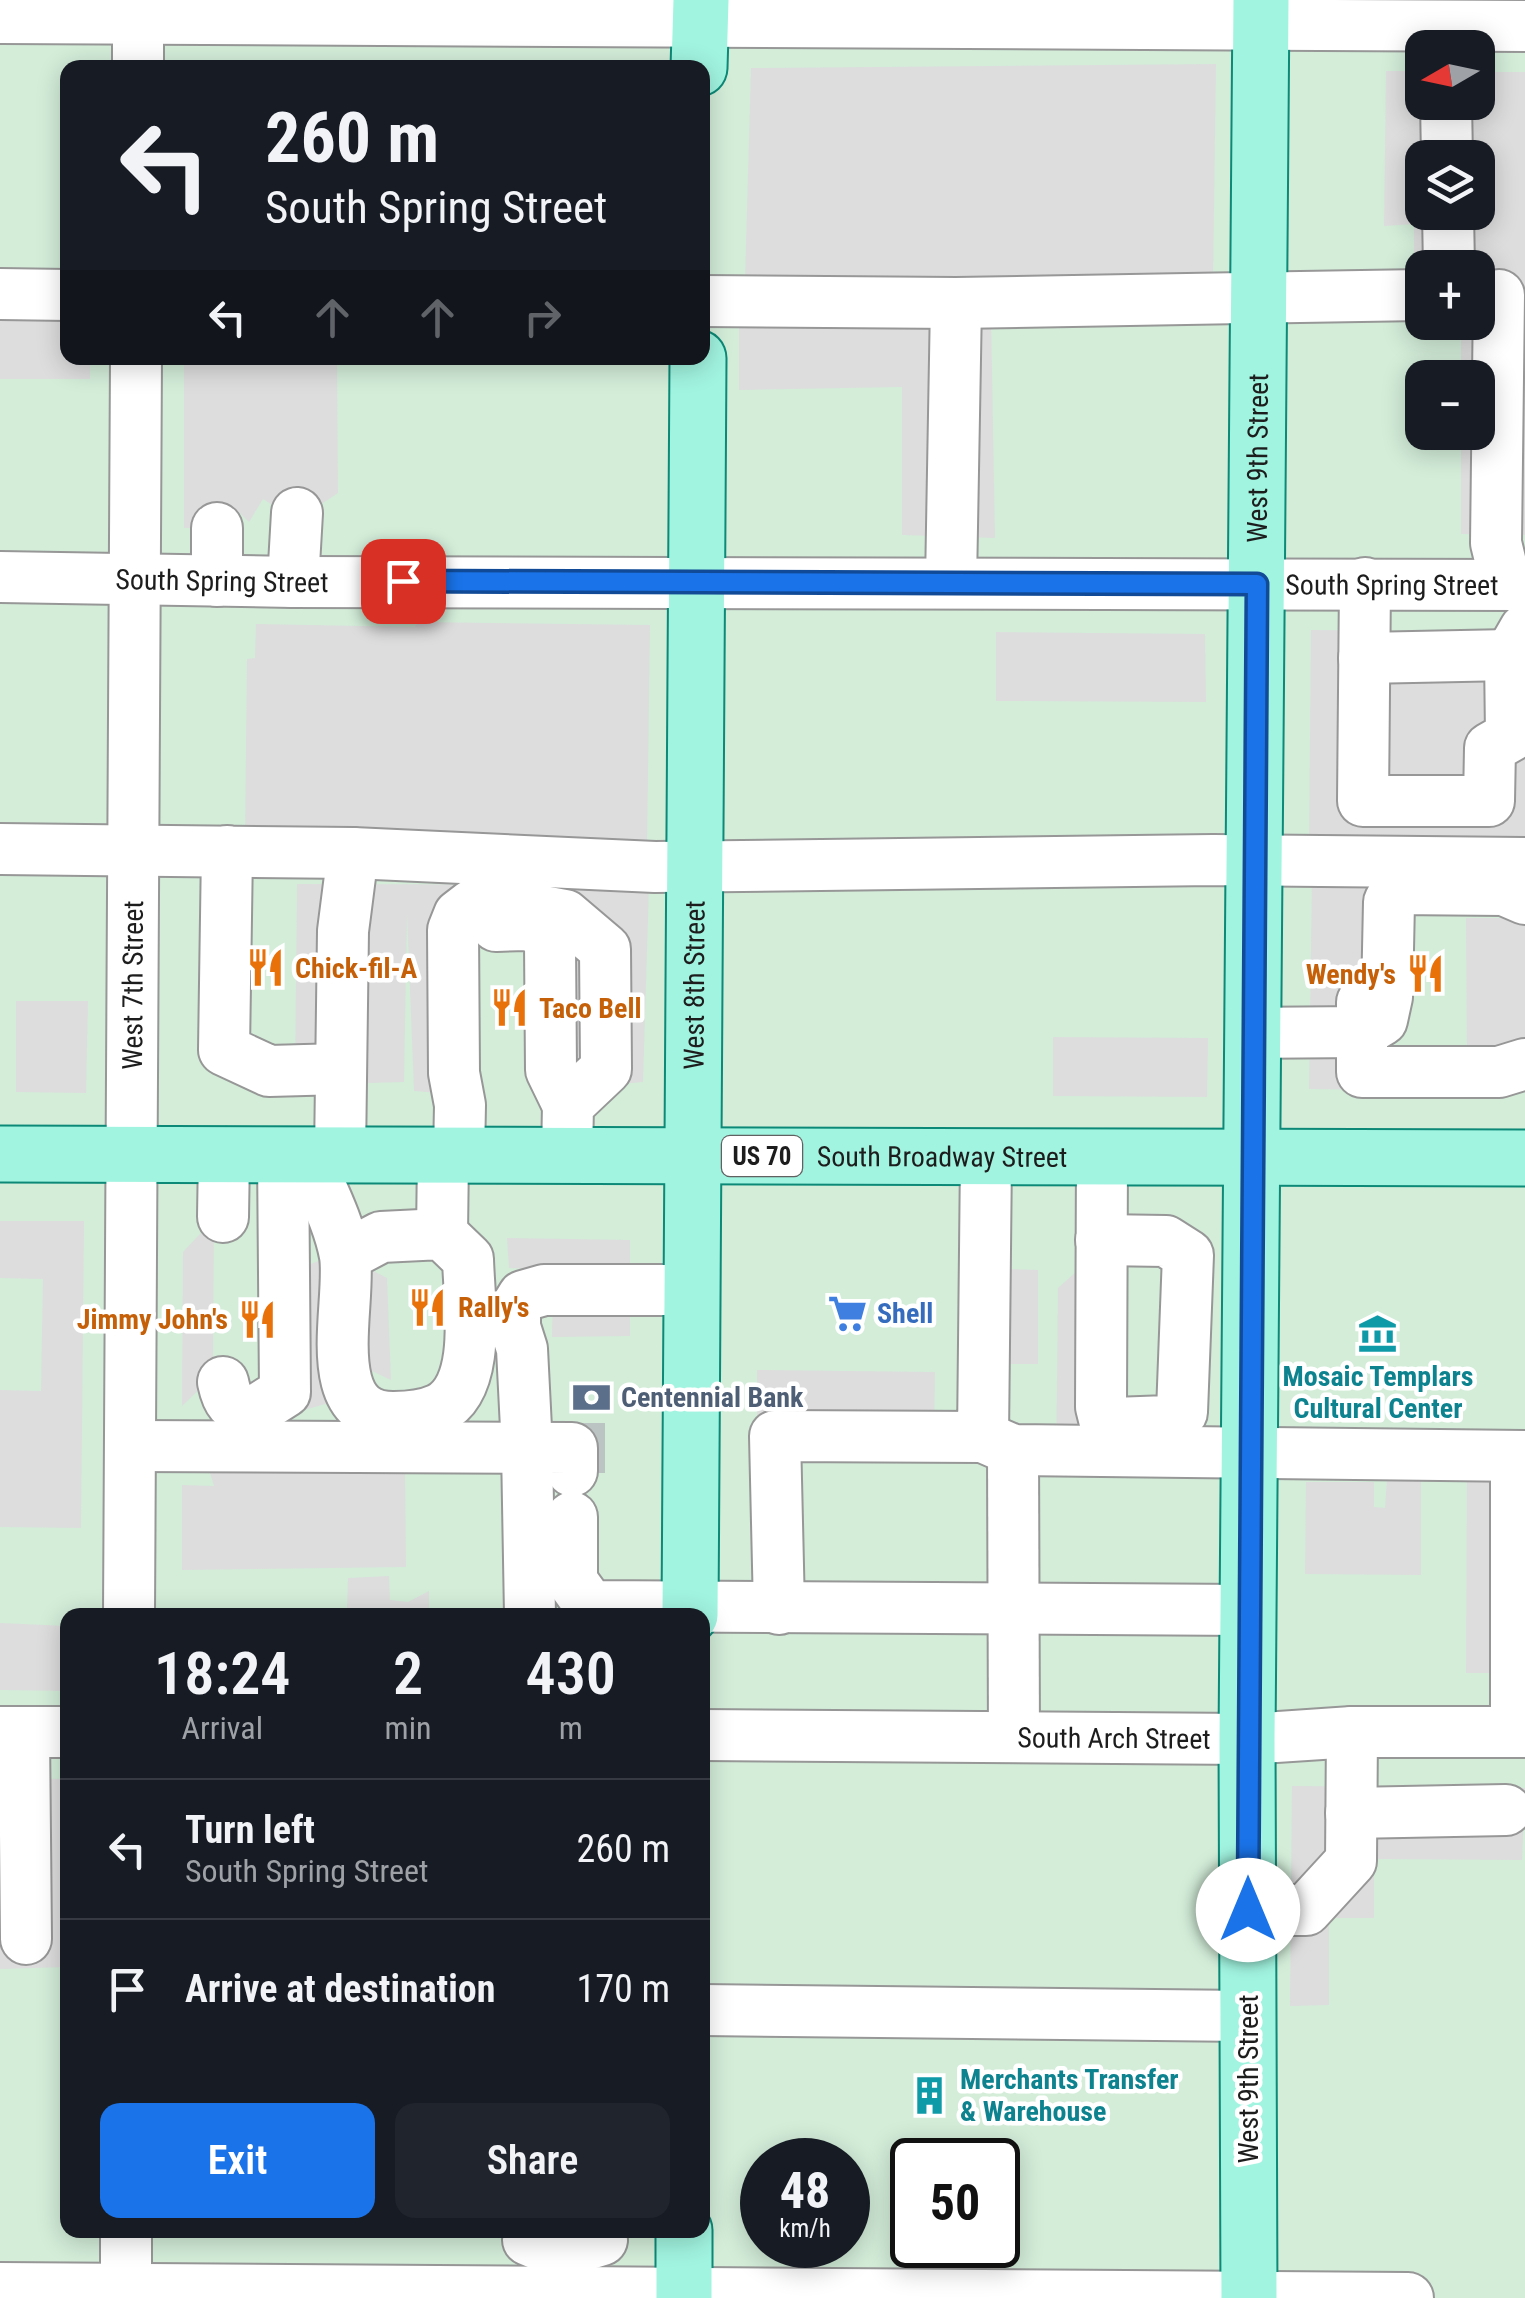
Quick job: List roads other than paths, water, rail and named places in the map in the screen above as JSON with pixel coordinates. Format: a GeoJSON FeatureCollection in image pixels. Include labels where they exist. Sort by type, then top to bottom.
{"type":"FeatureCollection","features":[{"type":"Feature","properties":{"kind":"main road","name":"West 9th Street"},"geometry":{"type":"LineString","coordinates":[[1249,2296],[1248,1610],[1261,13]]}},
{"type":"Feature","properties":{"kind":"main road","name":"West 8th Street"},"geometry":{"type":"LineString","coordinates":[[690,1608],[698,365]]}},
{"type":"Feature","properties":{"kind":"main road","name":"South Broadway Street"},"geometry":{"type":"LineString","coordinates":[[0,1154],[310,1155],[568,1130],[691,1156],[1525,1158]]}},
{"type":"Feature","properties":{"kind":"main road"},"geometry":{"type":"LineString","coordinates":[[684,2238],[684,2295]]}},
{"type":"Feature","properties":{"kind":"street"},"geometry":{"type":"LineString","coordinates":[[0,18],[138,29],[700,29],[1261,13],[1525,26]]}},
{"type":"Feature","properties":{"kind":"street"},"geometry":{"type":"LineString","coordinates":[[0,294],[60,295]]}},
{"type":"Feature","properties":{"kind":"street"},"geometry":{"type":"LineString","coordinates":[[710,301],[956,303],[1405,295]]}},
{"type":"Feature","properties":{"kind":"street"},"geometry":{"type":"LineString","coordinates":[[1500,295],[1496,543],[1515,584]]}},
{"type":"Feature","properties":{"kind":"street"},"geometry":{"type":"LineString","coordinates":[[951,583],[956,303]]}},
{"type":"Feature","properties":{"kind":"street","name":"West 7th Street"},"geometry":{"type":"LineString","coordinates":[[129,1608],[136,365]]}},
{"type":"Feature","properties":{"kind":"street"},"geometry":{"type":"LineString","coordinates":[[293,582],[297,513]]}},
{"type":"Feature","properties":{"kind":"street"},"geometry":{"type":"LineString","coordinates":[[216,581],[217,528]]}},
{"type":"Feature","properties":{"kind":"street","name":"South Spring Street"},"geometry":{"type":"LineString","coordinates":[[0,577],[293,582],[1515,584]]}},
{"type":"Feature","properties":{"kind":"street"},"geometry":{"type":"LineString","coordinates":[[1364,658],[1518,642],[1511,736],[1490,748],[1488,801],[1362,800],[1365,583]]}},
{"type":"Feature","properties":{"kind":"street"},"geometry":{"type":"LineString","coordinates":[[0,850],[353,853],[655,867],[1255,861],[1525,863]]}},
{"type":"Feature","properties":{"kind":"street"},"geometry":{"type":"LineString","coordinates":[[218,851],[207,1050],[237,1072],[342,1068]]}},
{"type":"Feature","properties":{"kind":"street"},"geometry":{"type":"LineString","coordinates":[[130,1446],[233,1413],[252,1414],[285,1392],[310,1155],[342,1068],[343,931],[353,853]]}},
{"type":"Feature","properties":{"kind":"street"},"geometry":{"type":"LineString","coordinates":[[1365,862],[1362,1072],[1499,1072],[1525,1064]]}},
{"type":"Feature","properties":{"kind":"street"},"geometry":{"type":"LineString","coordinates":[[1254,1033],[1362,1032],[1382,1020],[1387,997],[1389,902],[1396,889],[1504,890],[1525,900]]}},
{"type":"Feature","properties":{"kind":"street"},"geometry":{"type":"LineString","coordinates":[[442,1234],[454,1139],[473,1072],[477,932],[485,926],[526,925],[546,931],[550,943],[552,1070],[568,1130]]}},
{"type":"Feature","properties":{"kind":"street"},"geometry":{"type":"LineString","coordinates":[[222,1218],[224,1155]]}},
{"type":"Feature","properties":{"kind":"street"},"geometry":{"type":"LineString","coordinates":[[310,1155],[345,1256],[346,1382],[360,1428]]}},
{"type":"Feature","properties":{"kind":"street"},"geometry":{"type":"LineString","coordinates":[[986,1157],[998,1443],[1013,1610],[1014,1737]]}},
{"type":"Feature","properties":{"kind":"street"},"geometry":{"type":"LineString","coordinates":[[1102,1157],[1101,1408],[1106,1437]]}},
{"type":"Feature","properties":{"kind":"street"},"geometry":{"type":"LineString","coordinates":[[345,1256],[381,1237],[442,1234],[468,1259],[469,1360],[457,1393],[445,1406],[427,1414],[381,1418],[360,1428]]}},
{"type":"Feature","properties":{"kind":"street"},"geometry":{"type":"LineString","coordinates":[[1101,1240],[1166,1241],[1188,1255],[1182,1412],[1168,1421],[1106,1437]]}},
{"type":"Feature","properties":{"kind":"street"},"geometry":{"type":"LineString","coordinates":[[623,1608],[590,1606],[572,1582],[561,1471],[515,1327],[515,1308],[524,1296],[544,1290],[691,1290]]}},
{"type":"Feature","properties":{"kind":"street"},"geometry":{"type":"LineString","coordinates":[[233,1413],[360,1428],[561,1471]]}},
{"type":"Feature","properties":{"kind":"street"},"geometry":{"type":"LineString","coordinates":[[779,1609],[775,1436],[998,1443],[1106,1437],[1251,1452],[1520,1456],[1521,1732]]}},
{"type":"Feature","properties":{"kind":"street"},"geometry":{"type":"LineString","coordinates":[[532,1608],[561,1471]]}},
{"type":"Feature","properties":{"kind":"street"},"geometry":{"type":"LineString","coordinates":[[710,1611],[1248,1610]]}},
{"type":"Feature","properties":{"kind":"street"},"geometry":{"type":"LineString","coordinates":[[26,1939],[30,1732]]}},
{"type":"Feature","properties":{"kind":"street"},"geometry":{"type":"LineString","coordinates":[[1248,1910],[1306,1910],[1351,1860],[1352,1732]]}},
{"type":"Feature","properties":{"kind":"street","name":"South Arch Street"},"geometry":{"type":"LineString","coordinates":[[710,1735],[1248,1738],[1352,1732],[1521,1732]]}},
{"type":"Feature","properties":{"kind":"street"},"geometry":{"type":"LineString","coordinates":[[1351,1813],[1506,1810]]}},
{"type":"Feature","properties":{"kind":"street"},"geometry":{"type":"LineString","coordinates":[[710,2010],[1248,2016]]}},
{"type":"Feature","properties":{"kind":"street"},"geometry":{"type":"LineString","coordinates":[[126,2238],[126,2293]]}},
{"type":"Feature","properties":{"kind":"street"},"geometry":{"type":"LineString","coordinates":[[0,2288],[126,2293],[444,2294],[562,2256],[684,2295],[1408,2298]]}},
{"type":"Feature","properties":{"kind":"tunnel"},"geometry":{"type":"LineString","coordinates":[[572,1448],[605,1448]]}},
{"type":"Feature","properties":{"kind":"place","name":"Chick-fil-A"},"geometry":{"type":"Point","coordinates":[265,968]}},
{"type":"Feature","properties":{"kind":"place","name":"Wendy's"},"geometry":{"type":"Point","coordinates":[1426,974]}},
{"type":"Feature","properties":{"kind":"place","name":"Taco Bell"},"geometry":{"type":"Point","coordinates":[509,1008]}},
{"type":"Feature","properties":{"kind":"place","name":"Rally's"},"geometry":{"type":"Point","coordinates":[428,1307]}},
{"type":"Feature","properties":{"kind":"place","name":"Shell"},"geometry":{"type":"Point","coordinates":[847,1313]}},
{"type":"Feature","properties":{"kind":"place","name":"Jimmy John's"},"geometry":{"type":"Point","coordinates":[258,1319]}},
{"type":"Feature","properties":{"kind":"place","name":"Mosaic Templars Cultural Center"},"geometry":{"type":"Point","coordinates":[1378,1333]}},
{"type":"Feature","properties":{"kind":"place","name":"Centennial Bank"},"geometry":{"type":"Point","coordinates":[591,1397]}},
{"type":"Feature","properties":{"kind":"place","name":"Merchants Transfer & Warehouse"},"geometry":{"type":"Point","coordinates":[930,2095]}}]}
